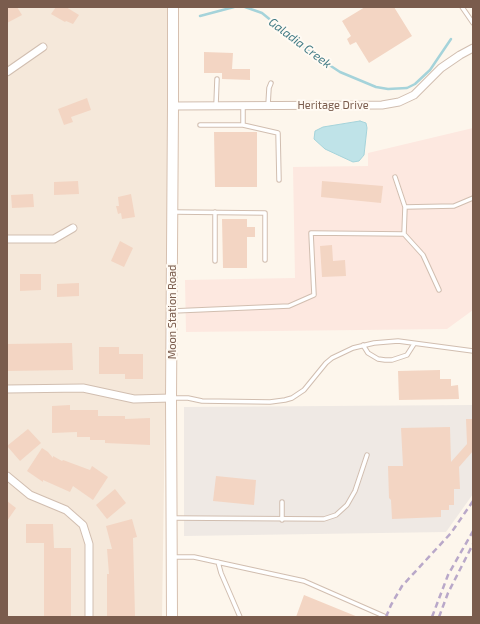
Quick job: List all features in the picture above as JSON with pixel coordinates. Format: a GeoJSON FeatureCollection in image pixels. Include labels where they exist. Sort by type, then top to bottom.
{"type":"FeatureCollection","features":[{"type":"Feature","properties":{"kind":"street","name":"Moon Station Road"},"geometry":{"type":"LineString","coordinates":[[172,617],[171,398],[173,7]]}},
{"type":"Feature","properties":{"kind":"street"},"geometry":{"type":"LineString","coordinates":[[7,72],[43,47]]}},
{"type":"Feature","properties":{"kind":"street","name":"Heritage Drive"},"geometry":{"type":"LineString","coordinates":[[173,106],[382,105],[399,102],[414,95],[441,68],[473,48]]}},
{"type":"Feature","properties":{"kind":"street"},"geometry":{"type":"LineString","coordinates":[[7,239],[54,239],[73,228]]}},
{"type":"Feature","properties":{"kind":"street"},"geometry":{"type":"LineString","coordinates":[[7,389],[83,388],[134,398],[171,398]]}},
{"type":"Feature","properties":{"kind":"street"},"geometry":{"type":"LineString","coordinates":[[7,476],[30,495],[66,510],[83,524],[89,544],[89,617]]}},
{"type":"Feature","properties":{"kind":"lane"},"geometry":{"type":"LineString","coordinates":[[462,7],[473,23]]}},
{"type":"Feature","properties":{"kind":"lane"},"geometry":{"type":"LineString","coordinates":[[216,105],[217,80]]}},
{"type":"Feature","properties":{"kind":"lane"},"geometry":{"type":"LineString","coordinates":[[268,105],[269,88],[271,84]]}},
{"type":"Feature","properties":{"kind":"lane"},"geometry":{"type":"LineString","coordinates":[[242,105],[244,126]]}},
{"type":"Feature","properties":{"kind":"lane"},"geometry":{"type":"LineString","coordinates":[[200,125],[244,126],[278,133],[279,180]]}},
{"type":"Feature","properties":{"kind":"lane"},"geometry":{"type":"LineString","coordinates":[[396,177],[405,207],[404,234],[423,255],[439,290]]}},
{"type":"Feature","properties":{"kind":"lane"},"geometry":{"type":"LineString","coordinates":[[405,207],[454,206],[473,198]]}},
{"type":"Feature","properties":{"kind":"lane"},"geometry":{"type":"LineString","coordinates":[[173,212],[265,213],[265,260]]}},
{"type":"Feature","properties":{"kind":"lane"},"geometry":{"type":"LineString","coordinates":[[214,212],[215,261]]}},
{"type":"Feature","properties":{"kind":"lane"},"geometry":{"type":"LineString","coordinates":[[172,311],[289,306],[314,295],[311,233],[404,234]]}},
{"type":"Feature","properties":{"kind":"lane"},"geometry":{"type":"LineString","coordinates":[[171,398],[188,398],[202,401],[270,402],[285,400],[296,396],[304,390],[326,362],[342,353],[363,345],[398,341],[473,351]]}},
{"type":"Feature","properties":{"kind":"lane"},"geometry":{"type":"LineString","coordinates":[[363,345],[368,353],[378,359],[392,360],[407,355],[414,344]]}},
{"type":"Feature","properties":{"kind":"lane"},"geometry":{"type":"LineString","coordinates":[[172,518],[282,520],[324,519],[336,515],[347,505],[355,491],[367,456]]}},
{"type":"Feature","properties":{"kind":"lane"},"geometry":{"type":"LineString","coordinates":[[282,502],[282,520]]}},
{"type":"Feature","properties":{"kind":"lane"},"geometry":{"type":"LineString","coordinates":[[172,557],[194,557],[304,581],[386,617]]}},
{"type":"Feature","properties":{"kind":"lane"},"geometry":{"type":"LineString","coordinates":[[218,562],[221,573],[240,617]]}},
{"type":"Feature","properties":{"kind":"shaded area"},"geometry":{"type":"Polygon","coordinates":[[[7,7],[171,7],[162,617],[7,617],[7,7]]]}},
{"type":"Feature","properties":{"kind":"shaded area"},"geometry":{"type":"Polygon","coordinates":[[[473,128],[473,310],[447,329],[186,332],[185,280],[295,278],[293,167],[368,166],[368,153],[473,128]]]}},
{"type":"Feature","properties":{"kind":"shaded area"},"geometry":{"type":"Polygon","coordinates":[[[473,405],[473,494],[446,532],[184,536],[184,407],[473,405]]]}},
{"type":"Feature","properties":{"kind":"water"},"geometry":{"type":"Polygon","coordinates":[[[360,121],[366,123],[367,128],[364,155],[359,161],[353,162],[325,149],[314,139],[315,131],[323,127],[360,121]]]}},
{"type":"Feature","properties":{"kind":"building"},"geometry":{"type":"Polygon","coordinates":[[[7,7],[17,7],[22,15],[7,23],[7,7]]]}},
{"type":"Feature","properties":{"kind":"building"},"geometry":{"type":"Polygon","coordinates":[[[56,7],[66,7],[79,15],[73,24],[66,21],[65,22],[51,14],[56,7]]]}},
{"type":"Feature","properties":{"kind":"building"},"geometry":{"type":"Polygon","coordinates":[[[365,7],[394,7],[412,36],[369,63],[356,42],[350,45],[347,39],[351,36],[342,21],[365,7]]]}},
{"type":"Feature","properties":{"kind":"building"},"geometry":{"type":"Polygon","coordinates":[[[204,52],[233,53],[232,69],[250,69],[250,80],[222,79],[222,73],[204,73],[204,52]]]}},
{"type":"Feature","properties":{"kind":"building"},"geometry":{"type":"Polygon","coordinates":[[[87,98],[91,110],[71,117],[73,122],[64,125],[58,109],[87,98]]]}},
{"type":"Feature","properties":{"kind":"building"},"geometry":{"type":"Polygon","coordinates":[[[214,132],[257,132],[257,187],[215,187],[214,132]]]}},
{"type":"Feature","properties":{"kind":"building"},"geometry":{"type":"Polygon","coordinates":[[[78,181],[79,194],[54,195],[54,182],[78,181]]]}},
{"type":"Feature","properties":{"kind":"building"},"geometry":{"type":"Polygon","coordinates":[[[322,181],[383,186],[381,203],[321,197],[322,181]]]}},
{"type":"Feature","properties":{"kind":"building"},"geometry":{"type":"Polygon","coordinates":[[[33,194],[34,207],[12,208],[11,195],[33,194]]]}},
{"type":"Feature","properties":{"kind":"building"},"geometry":{"type":"Polygon","coordinates":[[[131,194],[135,217],[122,219],[121,213],[118,214],[116,206],[119,206],[118,197],[131,194]]]}},
{"type":"Feature","properties":{"kind":"building"},"geometry":{"type":"Polygon","coordinates":[[[222,219],[247,219],[247,227],[255,227],[255,237],[247,237],[247,268],[223,268],[222,219]]]}},
{"type":"Feature","properties":{"kind":"building"},"geometry":{"type":"Polygon","coordinates":[[[120,241],[133,248],[124,267],[111,261],[120,241]]]}},
{"type":"Feature","properties":{"kind":"building"},"geometry":{"type":"Polygon","coordinates":[[[332,245],[333,261],[345,260],[346,276],[322,277],[320,246],[332,245]]]}},
{"type":"Feature","properties":{"kind":"building"},"geometry":{"type":"Polygon","coordinates":[[[20,274],[41,274],[41,290],[20,291],[20,274]]]}},
{"type":"Feature","properties":{"kind":"building"},"geometry":{"type":"Polygon","coordinates":[[[79,283],[79,296],[57,297],[57,284],[79,283]]]}},
{"type":"Feature","properties":{"kind":"building"},"geometry":{"type":"Polygon","coordinates":[[[72,343],[73,370],[7,371],[7,344],[72,343]]]}},
{"type":"Feature","properties":{"kind":"building"},"geometry":{"type":"Polygon","coordinates":[[[99,347],[119,347],[119,354],[143,354],[143,379],[125,379],[125,374],[99,374],[99,347]]]}},
{"type":"Feature","properties":{"kind":"building"},"geometry":{"type":"Polygon","coordinates":[[[440,370],[440,379],[451,379],[451,386],[458,385],[459,399],[399,400],[398,371],[440,370]]]}},
{"type":"Feature","properties":{"kind":"building"},"geometry":{"type":"Polygon","coordinates":[[[70,405],[70,410],[98,410],[98,416],[125,416],[125,419],[150,418],[150,445],[105,443],[105,440],[90,440],[90,437],[77,437],[77,432],[52,433],[52,406],[70,405]]]}},
{"type":"Feature","properties":{"kind":"building"},"geometry":{"type":"Polygon","coordinates":[[[466,419],[473,419],[473,451],[459,467],[460,489],[454,489],[454,505],[449,505],[449,510],[441,510],[441,517],[392,519],[391,500],[389,498],[388,466],[403,466],[401,428],[450,427],[451,462],[467,444],[466,419]]]}},
{"type":"Feature","properties":{"kind":"building"},"geometry":{"type":"Polygon","coordinates":[[[28,429],[41,443],[20,461],[7,446],[28,429]]]}},
{"type":"Feature","properties":{"kind":"building"},"geometry":{"type":"Polygon","coordinates":[[[42,448],[53,458],[53,456],[62,461],[63,460],[90,470],[92,466],[108,477],[93,500],[73,486],[70,492],[43,480],[43,482],[27,471],[42,448]]]}},
{"type":"Feature","properties":{"kind":"building"},"geometry":{"type":"Polygon","coordinates":[[[216,476],[256,480],[254,505],[213,501],[216,476]]]}},
{"type":"Feature","properties":{"kind":"building"},"geometry":{"type":"Polygon","coordinates":[[[115,489],[126,503],[107,519],[96,505],[115,489]]]}},
{"type":"Feature","properties":{"kind":"building"},"geometry":{"type":"Polygon","coordinates":[[[7,501],[16,508],[7,521],[7,501]]]}},
{"type":"Feature","properties":{"kind":"building"},"geometry":{"type":"Polygon","coordinates":[[[132,519],[137,537],[133,538],[135,616],[107,616],[107,574],[109,574],[107,549],[112,549],[106,526],[132,519]]]}},
{"type":"Feature","properties":{"kind":"building"},"geometry":{"type":"Polygon","coordinates":[[[26,524],[53,524],[54,548],[71,548],[71,617],[44,617],[44,543],[26,543],[26,524]]]}},
{"type":"Feature","properties":{"kind":"building"},"geometry":{"type":"Polygon","coordinates":[[[304,595],[358,617],[296,617],[304,595]]]}},
{"type":"Feature","properties":{"kind":"waterway","name":"Galadia Creek"},"geometry":{"type":"LineString","coordinates":[[200,16],[234,7]]}},
{"type":"Feature","properties":{"kind":"waterway","name":"Galadia Creek"},"geometry":{"type":"LineString","coordinates":[[245,7],[262,13],[311,53],[340,72],[376,87],[388,89],[407,88],[415,84],[430,70],[451,39]]}},
{"type":"Feature","properties":{"kind":"railway"},"geometry":{"type":"LineString","coordinates":[[386,617],[402,586],[451,533],[473,501]]}},
{"type":"Feature","properties":{"kind":"railway"},"geometry":{"type":"LineString","coordinates":[[432,617],[448,575],[473,531]]}},
{"type":"Feature","properties":{"kind":"railway"},"geometry":{"type":"LineString","coordinates":[[439,617],[448,593],[473,544]]}}]}
